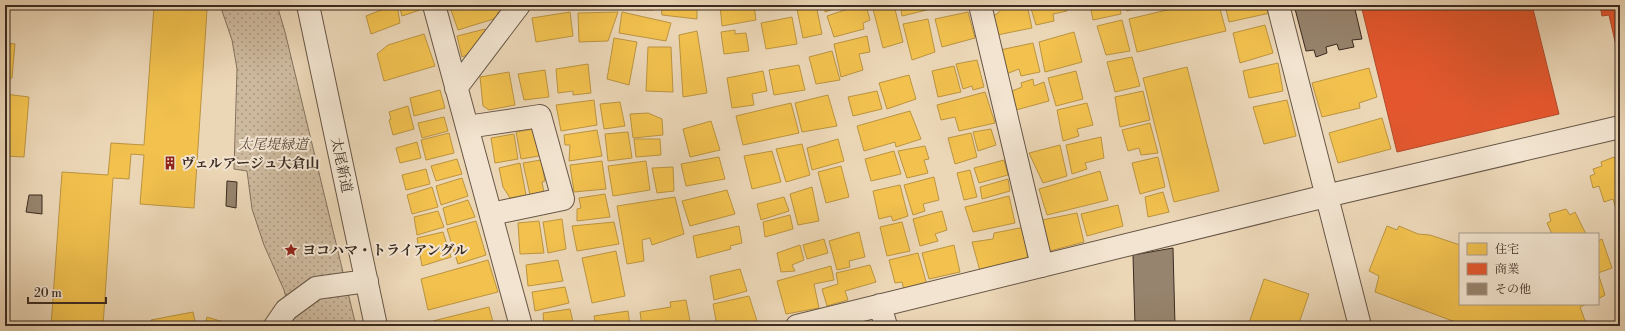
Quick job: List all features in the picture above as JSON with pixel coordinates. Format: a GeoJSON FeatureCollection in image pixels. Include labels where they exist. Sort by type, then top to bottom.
{"type":"FeatureCollection","features":[{"type":"Feature","properties":{"kind":"street","name":"太尾新道"},"geometry":{"type":"LineString","coordinates":[[308,5],[376,326]]}},
{"type":"Feature","properties":{"kind":"street"},"geometry":{"type":"LineString","coordinates":[[434,5],[521,326]]}},
{"type":"Feature","properties":{"kind":"street"},"geometry":{"type":"LineString","coordinates":[[456,88],[519,5]]}},
{"type":"Feature","properties":{"kind":"street"},"geometry":{"type":"LineString","coordinates":[[980,5],[1042,266]]}},
{"type":"Feature","properties":{"kind":"street"},"geometry":{"type":"LineString","coordinates":[[1278,5],[1360,326]]}},
{"type":"Feature","properties":{"kind":"street"},"geometry":{"type":"LineString","coordinates":[[467,127],[540,116],[563,198],[491,214]]}},
{"type":"Feature","properties":{"kind":"street"},"geometry":{"type":"LineString","coordinates":[[797,326],[883,316],[1042,266],[1326,196],[1620,127]]}},
{"type":"Feature","properties":{"kind":"street"},"geometry":{"type":"LineString","coordinates":[[284,321],[316,288],[367,281]]}},
{"type":"Feature","properties":{"kind":"green space","name":"太尾堤緑道"},"geometry":{"type":"Polygon","coordinates":[[[220,5],[277,5],[285,32],[356,326],[293,326],[284,290],[264,245],[252,209],[247,171],[234,169],[237,69],[232,40],[220,5]]]}},
{"type":"Feature","properties":{"kind":"building: 住宅"},"geometry":{"type":"Polygon","coordinates":[[[365,5],[384,5],[367,10],[365,5]]]}},
{"type":"Feature","properties":{"kind":"building: 住宅"},"geometry":{"type":"Polygon","coordinates":[[[397,5],[400,23],[371,34],[366,16],[397,5]]]}},
{"type":"Feature","properties":{"kind":"building: 住宅"},"geometry":{"type":"Polygon","coordinates":[[[399,5],[418,5],[420,10],[402,16],[399,5]]]}},
{"type":"Feature","properties":{"kind":"building: 住宅"},"geometry":{"type":"Polygon","coordinates":[[[466,5],[509,5],[510,7],[497,13],[500,17],[458,30],[451,10],[466,5]]]}},
{"type":"Feature","properties":{"kind":"building: 住宅"},"geometry":{"type":"Polygon","coordinates":[[[547,5],[578,5],[548,8],[547,5]]]}},
{"type":"Feature","properties":{"kind":"building: 住宅"},"geometry":{"type":"Polygon","coordinates":[[[587,5],[619,5],[587,8],[587,5]]]}},
{"type":"Feature","properties":{"kind":"building: 住宅"},"geometry":{"type":"Polygon","coordinates":[[[636,5],[655,5],[654,10],[637,10],[636,5]]]}},
{"type":"Feature","properties":{"kind":"building: 住宅"},"geometry":{"type":"Polygon","coordinates":[[[661,5],[697,5],[697,19],[662,15],[661,5]]]}},
{"type":"Feature","properties":{"kind":"building: 住宅"},"geometry":{"type":"Polygon","coordinates":[[[720,5],[754,5],[756,20],[722,26],[720,5]]]}},
{"type":"Feature","properties":{"kind":"building: 住宅"},"geometry":{"type":"Polygon","coordinates":[[[796,5],[816,5],[822,34],[803,38],[796,5]]]}},
{"type":"Feature","properties":{"kind":"building: 住宅"},"geometry":{"type":"Polygon","coordinates":[[[824,5],[845,5],[825,12],[824,5]]]}},
{"type":"Feature","properties":{"kind":"building: 住宅"},"geometry":{"type":"Polygon","coordinates":[[[860,5],[866,5],[870,20],[863,23],[864,29],[834,37],[827,16],[860,5]]]}},
{"type":"Feature","properties":{"kind":"building: 住宅"},"geometry":{"type":"Polygon","coordinates":[[[872,5],[894,5],[903,42],[883,48],[872,5]]]}},
{"type":"Feature","properties":{"kind":"building: 住宅"},"geometry":{"type":"Polygon","coordinates":[[[900,5],[926,5],[927,10],[902,16],[900,5]]]}},
{"type":"Feature","properties":{"kind":"building: 住宅"},"geometry":{"type":"Polygon","coordinates":[[[1027,5],[1032,28],[997,35],[991,16],[997,14],[1004,6],[1027,5]]]}},
{"type":"Feature","properties":{"kind":"building: 住宅"},"geometry":{"type":"Polygon","coordinates":[[[1030,5],[1065,5],[1067,11],[1053,14],[1054,21],[1036,25],[1030,5]]]}},
{"type":"Feature","properties":{"kind":"building: 住宅"},"geometry":{"type":"Polygon","coordinates":[[[1090,5],[1119,5],[1121,14],[1093,20],[1090,5]]]}},
{"type":"Feature","properties":{"kind":"building: 住宅"},"geometry":{"type":"Polygon","coordinates":[[[1125,5],[1146,5],[1146,6],[1127,11],[1125,5]]]}},
{"type":"Feature","properties":{"kind":"building: 住宅"},"geometry":{"type":"Polygon","coordinates":[[[1188,5],[1219,5],[1226,31],[1137,52],[1129,19],[1188,5]]]}},
{"type":"Feature","properties":{"kind":"building: 住宅"},"geometry":{"type":"Polygon","coordinates":[[[1225,5],[1268,5],[1270,13],[1229,22],[1225,5]]]}},
{"type":"Feature","properties":{"kind":"building: 住宅","name":"ヴェルアージュ大倉山"},"geometry":{"type":"Polygon","coordinates":[[[154,6],[207,10],[194,208],[140,204],[144,155],[131,154],[129,179],[113,178],[103,326],[51,326],[62,172],[108,175],[111,143],[144,145],[154,6]]]}},
{"type":"Feature","properties":{"kind":"building: 住宅"},"geometry":{"type":"Polygon","coordinates":[[[570,12],[573,36],[536,42],[532,18],[570,12]]]}},
{"type":"Feature","properties":{"kind":"building: 住宅"},"geometry":{"type":"Polygon","coordinates":[[[618,12],[608,41],[579,42],[578,13],[618,12]]]}},
{"type":"Feature","properties":{"kind":"building: 住宅"},"geometry":{"type":"Polygon","coordinates":[[[622,12],[671,23],[666,41],[619,33],[622,12]]]}},
{"type":"Feature","properties":{"kind":"building: 住宅"},"geometry":{"type":"Polygon","coordinates":[[[968,12],[975,38],[942,47],[935,19],[968,12]]]}},
{"type":"Feature","properties":{"kind":"building: 住宅"},"geometry":{"type":"Polygon","coordinates":[[[792,17],[797,44],[766,49],[761,23],[792,17]]]}},
{"type":"Feature","properties":{"kind":"building: 住宅"},"geometry":{"type":"Polygon","coordinates":[[[928,19],[935,52],[912,60],[903,24],[928,19]]]}},
{"type":"Feature","properties":{"kind":"building: 住宅"},"geometry":{"type":"Polygon","coordinates":[[[1122,20],[1130,51],[1106,55],[1097,26],[1122,20]]]}},
{"type":"Feature","properties":{"kind":"building: 住宅"},"geometry":{"type":"Polygon","coordinates":[[[1265,25],[1273,53],[1240,63],[1233,33],[1265,25]]]}},
{"type":"Feature","properties":{"kind":"building: 住宅"},"geometry":{"type":"Polygon","coordinates":[[[485,29],[489,39],[479,50],[462,57],[457,36],[485,29]]]}},
{"type":"Feature","properties":{"kind":"building: 住宅"},"geometry":{"type":"Polygon","coordinates":[[[735,30],[735,34],[746,33],[749,51],[724,54],[721,32],[735,30]]]}},
{"type":"Feature","properties":{"kind":"building: 住宅"},"geometry":{"type":"Polygon","coordinates":[[[697,31],[707,93],[683,97],[679,35],[697,31]]]}},
{"type":"Feature","properties":{"kind":"building: 住宅"},"geometry":{"type":"Polygon","coordinates":[[[1074,32],[1082,62],[1045,72],[1039,42],[1074,32]]]}},
{"type":"Feature","properties":{"kind":"building: 住宅"},"geometry":{"type":"Polygon","coordinates":[[[424,34],[435,66],[384,81],[377,54],[388,45],[424,34]]]}},
{"type":"Feature","properties":{"kind":"building: 住宅"},"geometry":{"type":"Polygon","coordinates":[[[867,36],[870,52],[859,54],[863,70],[841,77],[834,44],[867,36]]]}},
{"type":"Feature","properties":{"kind":"building: 住宅"},"geometry":{"type":"Polygon","coordinates":[[[614,38],[637,42],[629,85],[607,79],[614,38]]]}},
{"type":"Feature","properties":{"kind":"building: 住宅"},"geometry":{"type":"Polygon","coordinates":[[[5,43],[15,44],[12,78],[5,78],[5,43]]]}},
{"type":"Feature","properties":{"kind":"building: 住宅"},"geometry":{"type":"Polygon","coordinates":[[[1033,43],[1040,72],[1021,76],[1019,69],[1006,74],[1000,50],[1033,43]]]}},
{"type":"Feature","properties":{"kind":"building: 住宅"},"geometry":{"type":"Polygon","coordinates":[[[648,47],[671,47],[673,92],[646,91],[648,47]]]}},
{"type":"Feature","properties":{"kind":"building: 住宅"},"geometry":{"type":"Polygon","coordinates":[[[832,51],[840,80],[816,84],[809,57],[832,51]]]}},
{"type":"Feature","properties":{"kind":"building: 住宅"},"geometry":{"type":"Polygon","coordinates":[[[1132,57],[1140,86],[1115,92],[1107,62],[1132,57]]]}},
{"type":"Feature","properties":{"kind":"building: 住宅"},"geometry":{"type":"Polygon","coordinates":[[[977,60],[984,87],[973,90],[972,86],[963,89],[956,64],[977,60]]]}},
{"type":"Feature","properties":{"kind":"building: 住宅"},"geometry":{"type":"Polygon","coordinates":[[[1278,63],[1283,91],[1249,98],[1243,71],[1278,63]]]}},
{"type":"Feature","properties":{"kind":"building: 住宅"},"geometry":{"type":"Polygon","coordinates":[[[588,64],[591,93],[573,95],[573,91],[558,93],[556,69],[588,64]]]}},
{"type":"Feature","properties":{"kind":"building: 住宅"},"geometry":{"type":"Polygon","coordinates":[[[799,65],[805,90],[774,95],[769,70],[799,65]]]}},
{"type":"Feature","properties":{"kind":"building: 住宅"},"geometry":{"type":"Polygon","coordinates":[[[954,66],[961,92],[938,97],[932,71],[954,66]]]}},
{"type":"Feature","properties":{"kind":"building: 住宅"},"geometry":{"type":"Polygon","coordinates":[[[1187,67],[1219,191],[1174,202],[1143,78],[1187,67]]]}},
{"type":"Feature","properties":{"kind":"building: 住宅"},"geometry":{"type":"Polygon","coordinates":[[[1369,68],[1377,97],[1359,103],[1360,108],[1322,117],[1312,83],[1369,68]]]}},
{"type":"Feature","properties":{"kind":"building: 住宅"},"geometry":{"type":"Polygon","coordinates":[[[545,70],[549,97],[524,100],[518,74],[545,70]]]}},
{"type":"Feature","properties":{"kind":"building: 住宅"},"geometry":{"type":"Polygon","coordinates":[[[763,71],[767,91],[752,94],[754,105],[732,108],[727,78],[763,71]]]}},
{"type":"Feature","properties":{"kind":"building: 住宅"},"geometry":{"type":"Polygon","coordinates":[[[1076,71],[1083,99],[1056,106],[1048,78],[1076,71]]]}},
{"type":"Feature","properties":{"kind":"building: 住宅"},"geometry":{"type":"Polygon","coordinates":[[[509,72],[515,105],[489,110],[483,106],[480,77],[509,72]]]}},
{"type":"Feature","properties":{"kind":"building: 住宅"},"geometry":{"type":"Polygon","coordinates":[[[909,75],[916,99],[887,109],[879,83],[909,75]]]}},
{"type":"Feature","properties":{"kind":"building: 住宅"},"geometry":{"type":"Polygon","coordinates":[[[1033,79],[1034,86],[1044,82],[1049,101],[1016,110],[1012,91],[1022,87],[1021,83],[1033,79]]]}},
{"type":"Feature","properties":{"kind":"building: 住宅"},"geometry":{"type":"Polygon","coordinates":[[[440,90],[445,108],[414,116],[410,98],[440,90]]]}},
{"type":"Feature","properties":{"kind":"building: 住宅"},"geometry":{"type":"Polygon","coordinates":[[[877,91],[882,109],[853,116],[848,97],[877,91]]]}},
{"type":"Feature","properties":{"kind":"building: 住宅"},"geometry":{"type":"Polygon","coordinates":[[[1143,91],[1150,120],[1120,127],[1115,97],[1143,91]]]}},
{"type":"Feature","properties":{"kind":"building: 住宅"},"geometry":{"type":"Polygon","coordinates":[[[985,92],[995,123],[959,131],[955,117],[941,120],[937,105],[985,92]]]}},
{"type":"Feature","properties":{"kind":"building: 住宅"},"geometry":{"type":"Polygon","coordinates":[[[5,94],[29,97],[24,157],[5,156],[5,94]]]}},
{"type":"Feature","properties":{"kind":"building: 住宅"},"geometry":{"type":"Polygon","coordinates":[[[828,95],[837,126],[802,132],[795,103],[828,95]]]}},
{"type":"Feature","properties":{"kind":"building: 住宅"},"geometry":{"type":"Polygon","coordinates":[[[594,100],[597,125],[561,131],[556,105],[594,100]]]}},
{"type":"Feature","properties":{"kind":"building: 住宅"},"geometry":{"type":"Polygon","coordinates":[[[1287,100],[1296,136],[1264,144],[1253,107],[1287,100]]]}},
{"type":"Feature","properties":{"kind":"building: 住宅"},"geometry":{"type":"Polygon","coordinates":[[[620,102],[625,126],[604,129],[600,104],[620,102]]]}},
{"type":"Feature","properties":{"kind":"building: 住宅"},"geometry":{"type":"Polygon","coordinates":[[[791,103],[799,133],[743,145],[736,116],[791,103]]]}},
{"type":"Feature","properties":{"kind":"building: 住宅"},"geometry":{"type":"Polygon","coordinates":[[[1087,103],[1093,125],[1077,129],[1079,136],[1063,141],[1057,110],[1087,103]]]}},
{"type":"Feature","properties":{"kind":"building: 住宅"},"geometry":{"type":"Polygon","coordinates":[[[408,106],[414,129],[393,135],[389,120],[391,119],[389,112],[408,106]]]}},
{"type":"Feature","properties":{"kind":"building: 住宅"},"geometry":{"type":"Polygon","coordinates":[[[910,111],[921,139],[896,147],[895,142],[864,151],[857,126],[910,111]]]}},
{"type":"Feature","properties":{"kind":"building: 住宅"},"geometry":{"type":"Polygon","coordinates":[[[648,113],[662,119],[663,135],[633,138],[630,114],[648,113]]]}},
{"type":"Feature","properties":{"kind":"building: 住宅"},"geometry":{"type":"Polygon","coordinates":[[[444,117],[448,131],[422,138],[418,123],[444,117]]]}},
{"type":"Feature","properties":{"kind":"building: 住宅"},"geometry":{"type":"Polygon","coordinates":[[[1382,118],[1391,149],[1338,163],[1329,133],[1382,118]]]}},
{"type":"Feature","properties":{"kind":"building: 住宅"},"geometry":{"type":"Polygon","coordinates":[[[711,121],[720,150],[690,157],[683,129],[711,121]]]}},
{"type":"Feature","properties":{"kind":"building: 住宅"},"geometry":{"type":"Polygon","coordinates":[[[1150,123],[1158,153],[1141,155],[1139,148],[1128,151],[1122,130],[1150,123]]]}},
{"type":"Feature","properties":{"kind":"building: 住宅"},"geometry":{"type":"Polygon","coordinates":[[[534,129],[539,156],[521,159],[516,132],[534,129]]]}},
{"type":"Feature","properties":{"kind":"building: 住宅"},"geometry":{"type":"Polygon","coordinates":[[[991,129],[996,145],[978,151],[973,132],[991,129]]]}},
{"type":"Feature","properties":{"kind":"building: 住宅"},"geometry":{"type":"Polygon","coordinates":[[[597,130],[602,156],[569,161],[570,145],[565,145],[564,135],[597,130]]]}},
{"type":"Feature","properties":{"kind":"building: 住宅"},"geometry":{"type":"Polygon","coordinates":[[[628,132],[632,158],[608,161],[605,134],[628,132]]]}},
{"type":"Feature","properties":{"kind":"building: 住宅"},"geometry":{"type":"Polygon","coordinates":[[[449,133],[454,153],[426,160],[421,140],[449,133]]]}},
{"type":"Feature","properties":{"kind":"building: 住宅"},"geometry":{"type":"Polygon","coordinates":[[[971,133],[977,157],[955,164],[948,138],[971,133]]]}},
{"type":"Feature","properties":{"kind":"building: 住宅"},"geometry":{"type":"Polygon","coordinates":[[[514,134],[518,159],[495,163],[491,138],[514,134]]]}},
{"type":"Feature","properties":{"kind":"building: 住宅"},"geometry":{"type":"Polygon","coordinates":[[[1101,137],[1104,158],[1085,163],[1087,169],[1072,174],[1066,145],[1101,137]]]}},
{"type":"Feature","properties":{"kind":"building: 住宅"},"geometry":{"type":"Polygon","coordinates":[[[634,139],[660,139],[661,155],[636,157],[634,139]]]}},
{"type":"Feature","properties":{"kind":"building: 住宅"},"geometry":{"type":"Polygon","coordinates":[[[838,139],[844,161],[812,170],[807,148],[838,139]]]}},
{"type":"Feature","properties":{"kind":"building: 住宅"},"geometry":{"type":"Polygon","coordinates":[[[417,142],[421,158],[400,163],[396,148],[417,142]]]}},
{"type":"Feature","properties":{"kind":"building: 住宅"},"geometry":{"type":"Polygon","coordinates":[[[802,144],[810,175],[786,182],[776,149],[802,144]]]}},
{"type":"Feature","properties":{"kind":"building: 住宅"},"geometry":{"type":"Polygon","coordinates":[[[1060,145],[1067,176],[1043,183],[1029,153],[1060,145]]]}},
{"type":"Feature","properties":{"kind":"building: 住宅"},"geometry":{"type":"Polygon","coordinates":[[[925,146],[929,159],[924,160],[928,173],[907,178],[898,151],[925,146]]]}},
{"type":"Feature","properties":{"kind":"building: 住宅"},"geometry":{"type":"Polygon","coordinates":[[[772,151],[781,182],[752,189],[744,156],[772,151]]]}},
{"type":"Feature","properties":{"kind":"building: 住宅"},"geometry":{"type":"Polygon","coordinates":[[[894,151],[901,174],[871,181],[865,159],[894,151]]]}},
{"type":"Feature","properties":{"kind":"building: 住宅"},"geometry":{"type":"Polygon","coordinates":[[[719,157],[725,179],[686,186],[681,164],[719,157]]]}},
{"type":"Feature","properties":{"kind":"building: 住宅"},"geometry":{"type":"Polygon","coordinates":[[[1158,157],[1165,187],[1140,194],[1132,163],[1158,157]]]}},
{"type":"Feature","properties":{"kind":"building: 住宅"},"geometry":{"type":"Polygon","coordinates":[[[1614,157],[1617,162],[1620,159],[1620,216],[1618,216],[1613,199],[1604,202],[1599,186],[1593,188],[1590,176],[1595,174],[1593,169],[1602,166],[1601,162],[1614,157]]]}},
{"type":"Feature","properties":{"kind":"building: 住宅"},"geometry":{"type":"Polygon","coordinates":[[[457,159],[462,174],[436,181],[431,166],[457,159]]]}},
{"type":"Feature","properties":{"kind":"building: 住宅"},"geometry":{"type":"Polygon","coordinates":[[[541,160],[545,181],[542,182],[544,193],[530,195],[523,163],[541,160]]]}},
{"type":"Feature","properties":{"kind":"building: 住宅"},"geometry":{"type":"Polygon","coordinates":[[[1004,160],[1008,175],[979,183],[974,168],[1004,160]]]}},
{"type":"Feature","properties":{"kind":"building: 住宅"},"geometry":{"type":"Polygon","coordinates":[[[602,161],[606,189],[574,192],[570,165],[602,161]]]}},
{"type":"Feature","properties":{"kind":"building: 住宅"},"geometry":{"type":"Polygon","coordinates":[[[646,161],[650,190],[613,196],[608,166],[646,161]]]}},
{"type":"Feature","properties":{"kind":"building: 住宅"},"geometry":{"type":"Polygon","coordinates":[[[520,163],[526,195],[510,198],[503,187],[499,168],[520,163]]]}},
{"type":"Feature","properties":{"kind":"building: 住宅"},"geometry":{"type":"Polygon","coordinates":[[[841,166],[849,197],[826,203],[818,172],[841,166]]]}},
{"type":"Feature","properties":{"kind":"building: 住宅"},"geometry":{"type":"Polygon","coordinates":[[[673,167],[674,191],[657,193],[652,168],[673,167]]]}},
{"type":"Feature","properties":{"kind":"building: 住宅"},"geometry":{"type":"Polygon","coordinates":[[[426,169],[430,184],[406,190],[402,175],[426,169]]]}},
{"type":"Feature","properties":{"kind":"building: 住宅"},"geometry":{"type":"Polygon","coordinates":[[[970,170],[977,197],[964,200],[957,173],[970,170]]]}},
{"type":"Feature","properties":{"kind":"building: 住宅"},"geometry":{"type":"Polygon","coordinates":[[[1100,171],[1108,200],[1047,215],[1039,189],[1100,171]]]}},
{"type":"Feature","properties":{"kind":"building: 住宅"},"geometry":{"type":"Polygon","coordinates":[[[934,177],[939,200],[923,204],[925,211],[913,215],[904,185],[934,177]]]}},
{"type":"Feature","properties":{"kind":"building: 住宅"},"geometry":{"type":"Polygon","coordinates":[[[462,178],[468,196],[441,205],[436,186],[462,178]]]}},
{"type":"Feature","properties":{"kind":"building: 住宅"},"geometry":{"type":"Polygon","coordinates":[[[1008,179],[1010,191],[982,199],[980,187],[1008,179]]]}},
{"type":"Feature","properties":{"kind":"building: 住宅"},"geometry":{"type":"Polygon","coordinates":[[[900,185],[908,216],[893,221],[891,216],[879,219],[873,191],[900,185]]]}},
{"type":"Feature","properties":{"kind":"building: 住宅"},"geometry":{"type":"Polygon","coordinates":[[[432,187],[438,207],[412,214],[407,195],[432,187]]]}},
{"type":"Feature","properties":{"kind":"building: 住宅"},"geometry":{"type":"Polygon","coordinates":[[[812,187],[819,221],[798,225],[790,194],[812,187]]]}},
{"type":"Feature","properties":{"kind":"building: 住宅"},"geometry":{"type":"Polygon","coordinates":[[[727,190],[735,214],[690,226],[682,201],[727,190]]]}},
{"type":"Feature","properties":{"kind":"building: 住宅"},"geometry":{"type":"Polygon","coordinates":[[[1163,192],[1169,212],[1148,217],[1145,197],[1163,192]]]}},
{"type":"Feature","properties":{"kind":"building: 住宅"},"geometry":{"type":"Polygon","coordinates":[[[605,194],[610,217],[577,221],[577,209],[581,208],[579,198],[605,194]]]}},
{"type":"Feature","properties":{"kind":"building: 住宅"},"geometry":{"type":"Polygon","coordinates":[[[1009,196],[1015,223],[973,232],[965,207],[1009,196]]]}},
{"type":"Feature","properties":{"kind":"building: 住宅"},"geometry":{"type":"Polygon","coordinates":[[[675,197],[684,234],[652,245],[650,238],[642,240],[644,261],[627,264],[617,206],[675,197]]]}},
{"type":"Feature","properties":{"kind":"building: 住宅"},"geometry":{"type":"Polygon","coordinates":[[[784,197],[789,211],[761,220],[757,204],[784,197]]]}},
{"type":"Feature","properties":{"kind":"building: 住宅"},"geometry":{"type":"Polygon","coordinates":[[[468,200],[475,217],[447,225],[443,208],[468,200]]]}},
{"type":"Feature","properties":{"kind":"building: 住宅"},"geometry":{"type":"Polygon","coordinates":[[[1118,205],[1123,226],[1087,236],[1081,214],[1118,205]]]}},
{"type":"Feature","properties":{"kind":"building: 住宅"},"geometry":{"type":"Polygon","coordinates":[[[1566,209],[1570,215],[1575,212],[1586,233],[1552,233],[1547,223],[1551,221],[1549,214],[1566,209]]]}},
{"type":"Feature","properties":{"kind":"building: 住宅"},"geometry":{"type":"Polygon","coordinates":[[[438,211],[444,227],[417,235],[414,217],[438,211]]]}},
{"type":"Feature","properties":{"kind":"building: 住宅"},"geometry":{"type":"Polygon","coordinates":[[[942,211],[947,230],[935,234],[938,241],[920,246],[913,219],[942,211]]]}},
{"type":"Feature","properties":{"kind":"building: 住宅"},"geometry":{"type":"Polygon","coordinates":[[[1077,213],[1084,242],[1050,251],[1042,220],[1077,213]]]}},
{"type":"Feature","properties":{"kind":"building: 住宅"},"geometry":{"type":"Polygon","coordinates":[[[790,215],[793,229],[765,237],[763,222],[790,215]]]}},
{"type":"Feature","properties":{"kind":"building: 住宅"},"geometry":{"type":"Polygon","coordinates":[[[562,219],[566,249],[548,253],[543,222],[562,219]]]}},
{"type":"Feature","properties":{"kind":"building: 住宅"},"geometry":{"type":"Polygon","coordinates":[[[476,221],[486,255],[458,264],[447,229],[476,221]]]}},
{"type":"Feature","properties":{"kind":"building: 住宅"},"geometry":{"type":"Polygon","coordinates":[[[539,221],[544,253],[520,254],[518,223],[539,221]]]}},
{"type":"Feature","properties":{"kind":"building: 住宅"},"geometry":{"type":"Polygon","coordinates":[[[614,222],[619,244],[577,251],[572,226],[614,222]]]}},
{"type":"Feature","properties":{"kind":"building: 住宅"},"geometry":{"type":"Polygon","coordinates":[[[902,222],[910,251],[887,256],[880,227],[902,222]]]}},
{"type":"Feature","properties":{"kind":"building: 住宅"},"geometry":{"type":"Polygon","coordinates":[[[739,226],[742,243],[730,246],[731,249],[697,258],[693,236],[739,226]]]}},
{"type":"Feature","properties":{"kind":"building: 住宅"},"geometry":{"type":"Polygon","coordinates":[[[1387,226],[1397,230],[1399,226],[1418,234],[1430,235],[1459,245],[1459,305],[1585,305],[1580,307],[1587,326],[1466,326],[1375,292],[1379,276],[1369,271],[1387,226]]]}},
{"type":"Feature","properties":{"kind":"building: 住宅"},"geometry":{"type":"Polygon","coordinates":[[[1025,227],[1032,250],[1027,253],[1028,259],[980,271],[972,242],[993,239],[994,233],[1025,227]]]}},
{"type":"Feature","properties":{"kind":"building: 住宅"},"geometry":{"type":"Polygon","coordinates":[[[443,232],[451,257],[422,266],[417,238],[443,232]]]}},
{"type":"Feature","properties":{"kind":"building: 住宅"},"geometry":{"type":"Polygon","coordinates":[[[859,232],[865,257],[849,261],[850,267],[837,270],[829,241],[859,232]]]}},
{"type":"Feature","properties":{"kind":"building: 住宅"},"geometry":{"type":"Polygon","coordinates":[[[824,239],[828,253],[807,259],[803,245],[824,239]]]}},
{"type":"Feature","properties":{"kind":"building: 住宅"},"geometry":{"type":"Polygon","coordinates":[[[1602,239],[1612,268],[1599,273],[1599,240],[1602,239]]]}},
{"type":"Feature","properties":{"kind":"building: 住宅"},"geometry":{"type":"Polygon","coordinates":[[[800,245],[804,260],[792,265],[795,271],[781,272],[777,253],[800,245]]]}},
{"type":"Feature","properties":{"kind":"building: 住宅"},"geometry":{"type":"Polygon","coordinates":[[[954,245],[960,272],[929,279],[922,253],[954,245]]]}},
{"type":"Feature","properties":{"kind":"building: 住宅"},"geometry":{"type":"Polygon","coordinates":[[[616,251],[625,296],[592,303],[582,258],[616,251]]]}},
{"type":"Feature","properties":{"kind":"building: 住宅"},"geometry":{"type":"Polygon","coordinates":[[[918,253],[927,285],[904,290],[902,282],[895,283],[889,260],[918,253]]]}},
{"type":"Feature","properties":{"kind":"building: 住宅"},"geometry":{"type":"Polygon","coordinates":[[[488,260],[498,292],[428,310],[421,279],[488,260]]]}},
{"type":"Feature","properties":{"kind":"building: 住宅"},"geometry":{"type":"Polygon","coordinates":[[[558,260],[563,281],[528,286],[526,265],[558,260]]]}},
{"type":"Feature","properties":{"kind":"building: 住宅"},"geometry":{"type":"Polygon","coordinates":[[[870,265],[876,282],[845,291],[848,300],[827,306],[822,289],[838,284],[836,273],[870,265]]]}},
{"type":"Feature","properties":{"kind":"building: 住宅"},"geometry":{"type":"Polygon","coordinates":[[[831,266],[834,280],[814,284],[819,308],[786,314],[777,281],[831,266]]]}},
{"type":"Feature","properties":{"kind":"building: 住宅"},"geometry":{"type":"Polygon","coordinates":[[[740,269],[747,291],[714,300],[710,276],[740,269]]]}},
{"type":"Feature","properties":{"kind":"building: 住宅"},"geometry":{"type":"Polygon","coordinates":[[[1599,276],[1605,295],[1599,298],[1599,276]]]}},
{"type":"Feature","properties":{"kind":"building: 住宅"},"geometry":{"type":"Polygon","coordinates":[[[1264,279],[1309,294],[1298,326],[1248,326],[1264,279]]]}},
{"type":"Feature","properties":{"kind":"building: 住宅"},"geometry":{"type":"Polygon","coordinates":[[[565,287],[569,303],[535,311],[532,292],[565,287]]]}},
{"type":"Feature","properties":{"kind":"building: 住宅"},"geometry":{"type":"Polygon","coordinates":[[[749,296],[758,324],[746,326],[717,326],[713,304],[749,296]]]}},
{"type":"Feature","properties":{"kind":"building: 住宅"},"geometry":{"type":"Polygon","coordinates":[[[686,300],[691,326],[642,326],[640,312],[671,307],[670,302],[686,300]]]}},
{"type":"Feature","properties":{"kind":"building: 住宅"},"geometry":{"type":"Polygon","coordinates":[[[489,307],[494,326],[434,326],[433,321],[489,307]]]}},
{"type":"Feature","properties":{"kind":"building: 住宅"},"geometry":{"type":"Polygon","coordinates":[[[570,309],[573,322],[544,326],[543,313],[570,309]]]}},
{"type":"Feature","properties":{"kind":"building: 住宅"},"geometry":{"type":"Polygon","coordinates":[[[628,311],[630,326],[596,326],[594,316],[628,311]]]}},
{"type":"Feature","properties":{"kind":"building: 住宅"},"geometry":{"type":"Polygon","coordinates":[[[193,312],[196,326],[152,326],[151,320],[193,312]]]}},
{"type":"Feature","properties":{"kind":"building: 住宅"},"geometry":{"type":"Polygon","coordinates":[[[207,317],[237,326],[205,326],[207,317]]]}},
{"type":"Feature","properties":{"kind":"building: 商業"},"geometry":{"type":"Polygon","coordinates":[[[1361,5],[1532,5],[1559,114],[1397,152],[1361,5]]]}},
{"type":"Feature","properties":{"kind":"building: 商業"},"geometry":{"type":"Polygon","coordinates":[[[1600,5],[1620,5],[1620,52],[1617,50],[1609,15],[1602,16],[1600,5]]]}},
{"type":"Feature","properties":{"kind":"building: その他"},"geometry":{"type":"Polygon","coordinates":[[[1294,5],[1354,5],[1362,39],[1352,40],[1354,47],[1339,50],[1337,44],[1326,47],[1327,53],[1316,57],[1314,50],[1306,51],[1294,5]]]}},
{"type":"Feature","properties":{"kind":"building: その他"},"geometry":{"type":"Polygon","coordinates":[[[227,181],[237,182],[236,208],[226,206],[227,181]]]}},
{"type":"Feature","properties":{"kind":"building: その他"},"geometry":{"type":"Polygon","coordinates":[[[29,195],[42,195],[42,214],[26,212],[29,195]]]}},
{"type":"Feature","properties":{"kind":"building: その他"},"geometry":{"type":"Polygon","coordinates":[[[1173,248],[1175,326],[1135,326],[1133,255],[1173,248]]]}},
{"type":"Feature","properties":{"kind":"place","name":"ヴェルアージュ大倉山"},"geometry":{"type":"Point","coordinates":[170,163]}},
{"type":"Feature","properties":{"kind":"place","name":"ヨコハマ・トライアングル"},"geometry":{"type":"Point","coordinates":[291,250]}}]}
